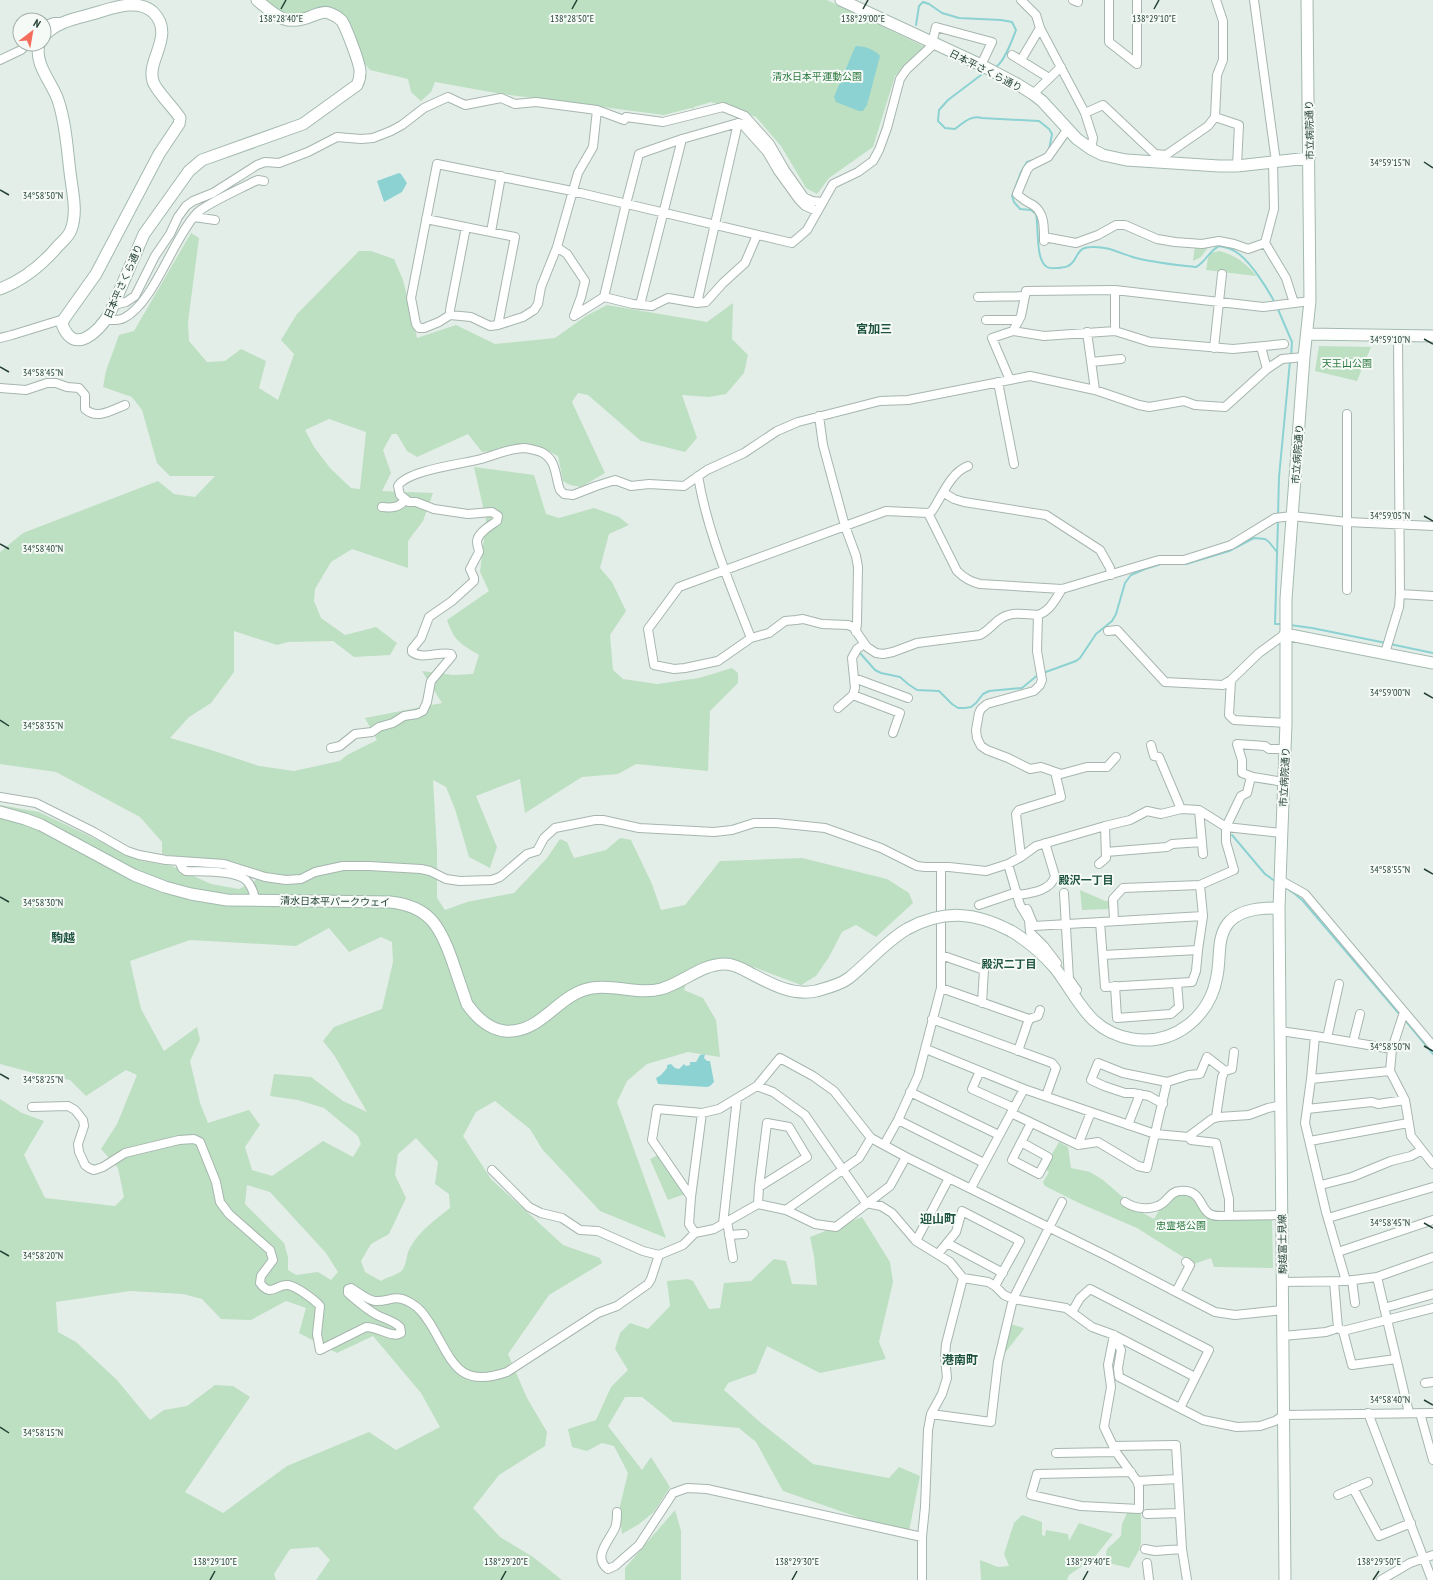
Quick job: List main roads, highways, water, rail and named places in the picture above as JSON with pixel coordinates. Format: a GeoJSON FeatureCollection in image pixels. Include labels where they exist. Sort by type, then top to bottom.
{"type":"FeatureCollection","features":[{"type":"Feature","properties":{"kind":"water"},"geometry":{"type":"Polygon","coordinates":[[[857,46],[870,49],[880,56],[867,105],[863,111],[859,111],[836,102],[834,97],[855,47],[857,46]]]}},
{"type":"Feature","properties":{"kind":"water"},"geometry":{"type":"Polygon","coordinates":[[[399,173],[407,183],[402,192],[384,202],[377,181],[399,173]]]}},
{"type":"Feature","properties":{"kind":"water"},"geometry":{"type":"Polygon","coordinates":[[[705,1054],[704,1058],[707,1061],[710,1061],[714,1082],[710,1086],[658,1084],[656,1078],[667,1068],[667,1065],[671,1064],[675,1068],[679,1069],[684,1064],[686,1066],[690,1065],[690,1062],[696,1062],[700,1055],[705,1054]]]}},
{"type":"Feature","properties":{"kind":"waterway"},"geometry":{"type":"LineString","coordinates":[[916,25],[919,6],[923,2],[929,4],[942,13],[959,18],[1012,22],[1016,30],[1004,57],[998,66],[994,68]]}},
{"type":"Feature","properties":{"kind":"waterway"},"geometry":{"type":"LineString","coordinates":[[985,72],[948,100],[939,110],[938,121],[945,128],[955,129],[974,117],[1039,121],[1049,129],[1052,134],[1049,150]]}},
{"type":"Feature","properties":{"kind":"waterway"},"geometry":{"type":"LineString","coordinates":[[1034,160],[1027,162],[1021,172],[1012,196],[1014,202],[1020,209],[1031,210],[1036,214],[1039,251],[1043,263],[1047,267],[1067,267],[1074,261],[1082,249],[1092,247],[1109,249],[1136,258],[1151,261],[1196,267],[1215,248],[1219,246],[1237,252],[1244,258],[1268,290],[1275,303]]}},
{"type":"Feature","properties":{"kind":"waterway"},"geometry":{"type":"LineString","coordinates":[[1277,307],[1292,342],[1291,357]]}},
{"type":"Feature","properties":{"kind":"waterway"},"geometry":{"type":"LineString","coordinates":[[1278,516],[1279,477],[1290,361]]}},
{"type":"Feature","properties":{"kind":"waterway"},"geometry":{"type":"LineString","coordinates":[[1278,521],[1275,624],[1282,624]]}},
{"type":"Feature","properties":{"kind":"waterway"},"geometry":{"type":"LineString","coordinates":[[1043,673],[1076,661],[1080,658],[1096,634],[1112,621],[1116,614],[1125,583],[1131,575],[1161,564],[1186,564],[1229,551],[1254,538],[1265,539],[1277,552]]}},
{"type":"Feature","properties":{"kind":"waterway"},"geometry":{"type":"LineString","coordinates":[[1290,625],[1386,643]]}},
{"type":"Feature","properties":{"kind":"waterway"},"geometry":{"type":"LineString","coordinates":[[1390,644],[1433,653]]}},
{"type":"Feature","properties":{"kind":"waterway"},"geometry":{"type":"LineString","coordinates":[[860,653],[875,670],[881,673],[900,677],[917,690],[939,691],[958,708],[971,707],[983,694],[989,691],[1022,688],[1039,674]]}},
{"type":"Feature","properties":{"kind":"waterway"},"geometry":{"type":"LineString","coordinates":[[1232,835],[1265,874],[1276,882]]}},
{"type":"Feature","properties":{"kind":"waterway"},"geometry":{"type":"LineString","coordinates":[[1283,886],[1303,901],[1401,1016]]}},
{"type":"Feature","properties":{"kind":"waterway"},"geometry":{"type":"LineString","coordinates":[[1404,1019],[1433,1054]]}},
{"type":"Feature","properties":{"kind":"district","name":"宮加三"},"geometry":{"type":"Point","coordinates":[874,329]}},
{"type":"Feature","properties":{"kind":"district","name":"殿沢一丁目"},"geometry":{"type":"Point","coordinates":[1086,880]}},
{"type":"Feature","properties":{"kind":"district","name":"駒越"},"geometry":{"type":"Point","coordinates":[63,938]}},
{"type":"Feature","properties":{"kind":"district","name":"殿沢二丁目"},"geometry":{"type":"Point","coordinates":[1009,964]}},
{"type":"Feature","properties":{"kind":"district","name":"迎山町"},"geometry":{"type":"Point","coordinates":[938,1219]}},
{"type":"Feature","properties":{"kind":"district","name":"港南町"},"geometry":{"type":"Point","coordinates":[960,1360]}},
{"type":"Feature","properties":{"kind":"park label","name":"清水日本平運動公園"},"geometry":{"type":"Point","coordinates":[817,76]}},
{"type":"Feature","properties":{"kind":"park label","name":"天王山公園"},"geometry":{"type":"Point","coordinates":[1347,363]}},
{"type":"Feature","properties":{"kind":"park label","name":"忠霊塔公園"},"geometry":{"type":"Point","coordinates":[1181,1225]}}]}
